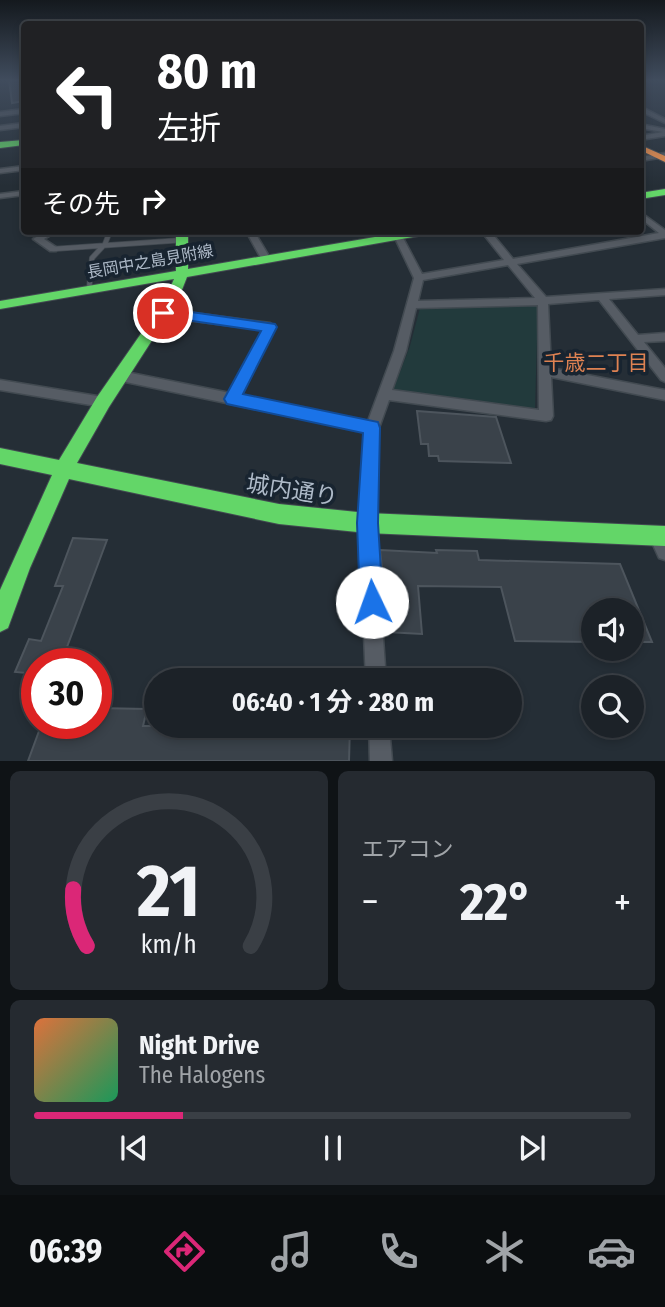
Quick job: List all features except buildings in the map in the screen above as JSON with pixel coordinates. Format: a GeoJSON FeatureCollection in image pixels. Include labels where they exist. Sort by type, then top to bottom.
{"type":"FeatureCollection","features":[{"type":"Feature","properties":{"kind":"street"},"geometry":{"type":"LineString","coordinates":[[0,128],[21,125]]}},
{"type":"Feature","properties":{"kind":"street"},"geometry":{"type":"LineString","coordinates":[[644,127],[665,132]]}},
{"type":"Feature","properties":{"kind":"street"},"geometry":{"type":"LineString","coordinates":[[644,137],[665,132]]}},
{"type":"Feature","properties":{"kind":"street"},"geometry":{"type":"LineString","coordinates":[[0,145],[21,143]]}},
{"type":"Feature","properties":{"kind":"street"},"geometry":{"type":"LineString","coordinates":[[644,149],[663,157]]}},
{"type":"Feature","properties":{"kind":"street"},"geometry":{"type":"LineString","coordinates":[[644,159],[663,157]]}},
{"type":"Feature","properties":{"kind":"street"},"geometry":{"type":"LineString","coordinates":[[0,171],[21,168]]}},
{"type":"Feature","properties":{"kind":"street"},"geometry":{"type":"LineString","coordinates":[[644,195],[665,192]]}},
{"type":"Feature","properties":{"kind":"street"},"geometry":{"type":"LineString","coordinates":[[0,196],[21,193]]}},
{"type":"Feature","properties":{"kind":"street"},"geometry":{"type":"LineString","coordinates":[[644,217],[665,234]]}},
{"type":"Feature","properties":{"kind":"street"},"geometry":{"type":"LineString","coordinates":[[419,278],[665,234]]}},
{"type":"Feature","properties":{"kind":"street"},"geometry":{"type":"LineString","coordinates":[[46,235],[37,239],[53,249]]}},
{"type":"Feature","properties":{"kind":"street"},"geometry":{"type":"LineString","coordinates":[[252,235],[265,258]]}},
{"type":"Feature","properties":{"kind":"street","name":"長岡中之島見附線"},"geometry":{"type":"LineString","coordinates":[[0,304],[182,274],[391,235]]}},
{"type":"Feature","properties":{"kind":"street"},"geometry":{"type":"LineString","coordinates":[[375,668],[368,523],[372,428],[414,305],[419,278],[397,235]]}},
{"type":"Feature","properties":{"kind":"street"},"geometry":{"type":"LineString","coordinates":[[384,394],[546,416],[543,301],[489,235]]}},
{"type":"Feature","properties":{"kind":"street"},"geometry":{"type":"LineString","coordinates":[[0,620],[20,566],[64,469],[103,402],[163,313],[182,274],[182,236]]}},
{"type":"Feature","properties":{"kind":"street"},"geometry":{"type":"LineString","coordinates":[[414,305],[543,301],[665,292]]}},
{"type":"Feature","properties":{"kind":"street"},"geometry":{"type":"LineString","coordinates":[[601,296],[665,377]]}},
{"type":"Feature","properties":{"kind":"street"},"geometry":{"type":"LineString","coordinates":[[163,313],[270,327],[233,399]]}},
{"type":"Feature","properties":{"kind":"street"},"geometry":{"type":"LineString","coordinates":[[635,340],[665,337]]}},
{"type":"Feature","properties":{"kind":"street"},"geometry":{"type":"LineString","coordinates":[[544,371],[665,396]]}},
{"type":"Feature","properties":{"kind":"street"},"geometry":{"type":"LineString","coordinates":[[121,376],[372,428]]}},
{"type":"Feature","properties":{"kind":"street"},"geometry":{"type":"LineString","coordinates":[[0,385],[103,402]]}},
{"type":"Feature","properties":{"kind":"street","name":"城内通り"},"geometry":{"type":"LineString","coordinates":[[0,456],[279,514],[368,523],[661,536]]}},
{"type":"Feature","properties":{"kind":"street"},"geometry":{"type":"LineString","coordinates":[[661,536],[665,552]]}},
{"type":"Feature","properties":{"kind":"street"},"geometry":{"type":"LineString","coordinates":[[379,738],[380,761]]}},
{"type":"Feature","properties":{"kind":"lane"},"geometry":{"type":"LineString","coordinates":[[89,290],[92,258],[105,244],[108,235]]}},
{"type":"Feature","properties":{"kind":"lane"},"geometry":{"type":"LineString","coordinates":[[53,249],[182,236]]}},
{"type":"Feature","properties":{"kind":"green space"},"geometry":{"type":"Polygon","coordinates":[[[538,304],[535,409],[393,390],[410,346],[420,308],[538,304]]]}},
{"type":"Feature","properties":{"kind":"traffic: fast"},"geometry":{"type":"LineString","coordinates":[[0,145],[21,143]]}},
{"type":"Feature","properties":{"kind":"traffic: fast"},"geometry":{"type":"LineString","coordinates":[[644,195],[665,192]]}},
{"type":"Feature","properties":{"kind":"traffic: fast"},"geometry":{"type":"LineString","coordinates":[[0,620],[20,566],[64,469],[103,402],[171,300],[182,274],[182,235]]}},
{"type":"Feature","properties":{"kind":"traffic: fast"},"geometry":{"type":"LineString","coordinates":[[0,305],[407,235]]}},
{"type":"Feature","properties":{"kind":"traffic: fast"},"geometry":{"type":"LineString","coordinates":[[0,456],[279,514],[367,523],[665,536]]}},
{"type":"Feature","properties":{"kind":"traffic: slow"},"geometry":{"type":"LineString","coordinates":[[644,149],[665,159]]}},
{"type":"Feature","properties":{"kind":"district","name":"千歳二丁目"},"geometry":{"type":"Point","coordinates":[596,363]}},
{"type":"Feature","properties":{"kind":"route"},"geometry":{"type":"LineString","coordinates":[[163,313],[270,327],[233,399],[372,428],[368,523],[372,602]]}}]}
